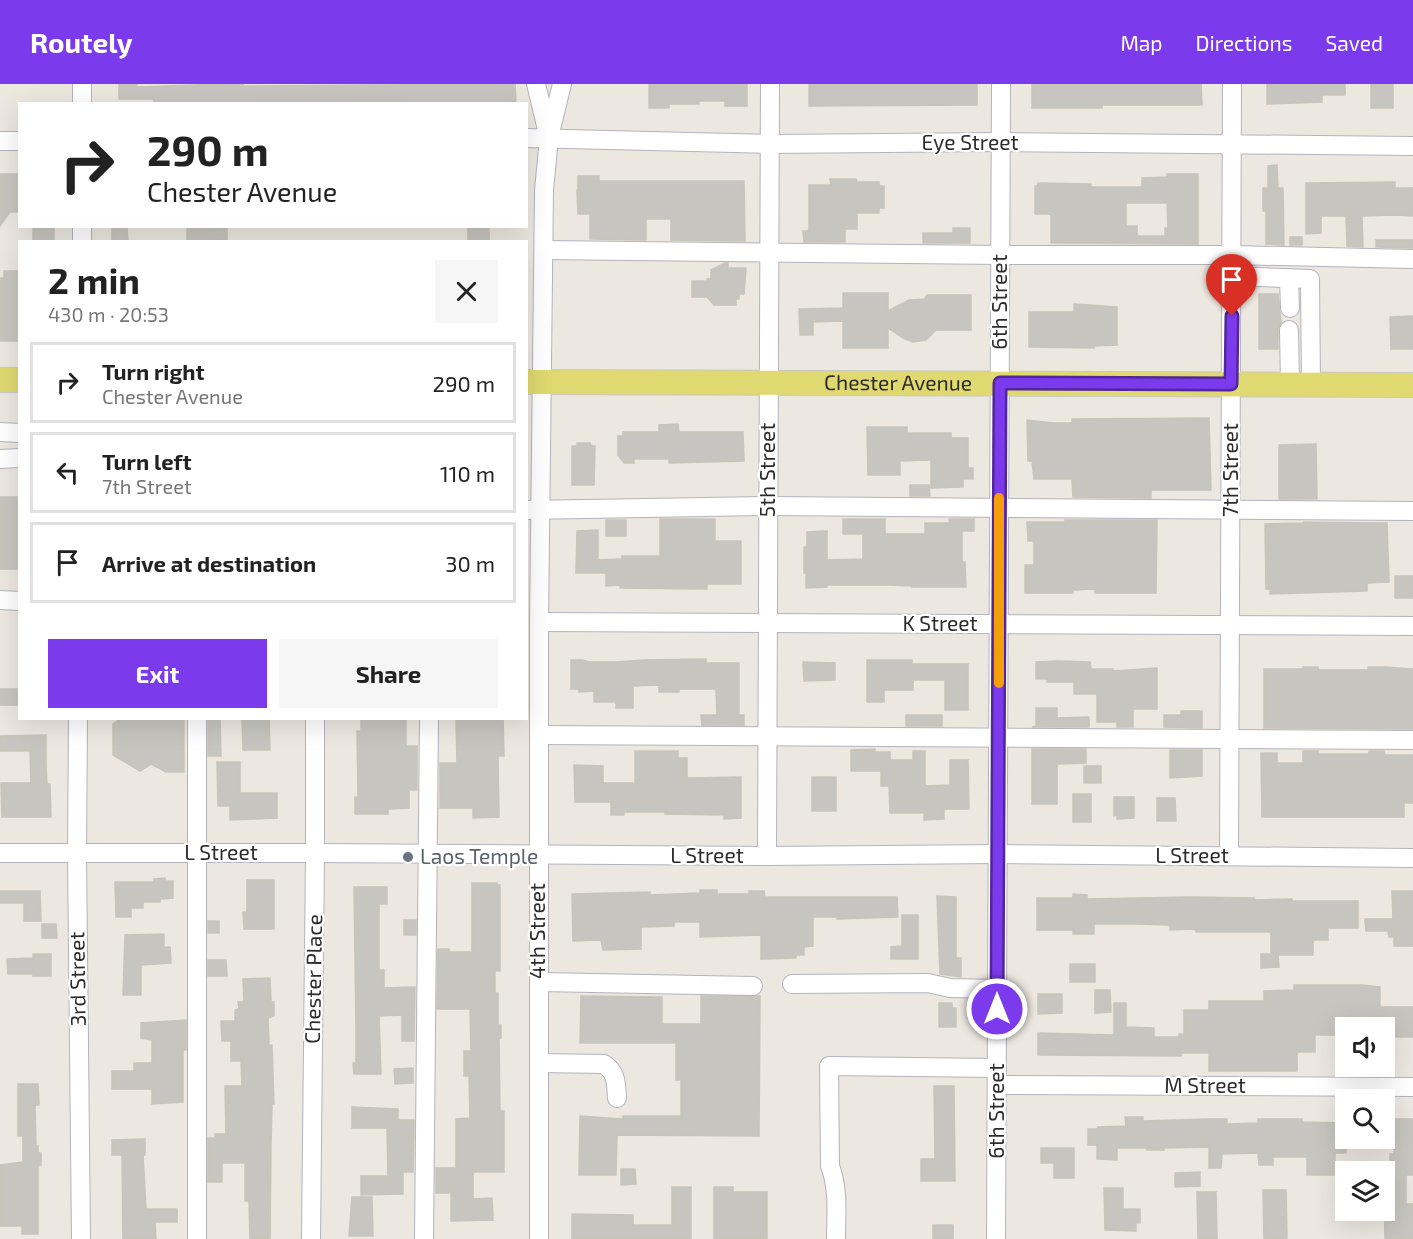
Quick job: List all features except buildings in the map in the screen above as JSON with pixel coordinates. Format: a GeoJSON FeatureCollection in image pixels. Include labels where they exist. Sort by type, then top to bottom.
{"type":"FeatureCollection","features":[{"type":"Feature","properties":{"kind":"main road"},"geometry":{"type":"LineString","coordinates":[[0,380],[18,380]]}},
{"type":"Feature","properties":{"kind":"main road","name":"Chester Avenue"},"geometry":{"type":"LineString","coordinates":[[535,382],[1413,385]]}},
{"type":"Feature","properties":{"kind":"street"},"geometry":{"type":"LineString","coordinates":[[82,84],[82,102]]}},
{"type":"Feature","properties":{"kind":"street","name":"4th Street"},"geometry":{"type":"LineString","coordinates":[[536,84],[549,138],[535,323],[534,510],[540,622],[539,1239]]}},
{"type":"Feature","properties":{"kind":"street"},"geometry":{"type":"LineString","coordinates":[[549,138],[562,84]]}},
{"type":"Feature","properties":{"kind":"street","name":"5th Street"},"geometry":{"type":"LineString","coordinates":[[767,856],[770,84]]}},
{"type":"Feature","properties":{"kind":"street","name":"6th Street"},"geometry":{"type":"LineString","coordinates":[[996,1239],[1001,84]]}},
{"type":"Feature","properties":{"kind":"street","name":"7th Street"},"geometry":{"type":"LineString","coordinates":[[1229,856],[1232,84]]}},
{"type":"Feature","properties":{"kind":"street","name":"Eye Street"},"geometry":{"type":"LineString","coordinates":[[528,138],[770,144],[1001,142],[1413,146]]}},
{"type":"Feature","properties":{"kind":"street"},"geometry":{"type":"LineString","coordinates":[[0,141],[18,141]]}},
{"type":"Feature","properties":{"kind":"street"},"geometry":{"type":"LineString","coordinates":[[538,261],[769,253],[1232,255],[1413,259]]}},
{"type":"Feature","properties":{"kind":"street"},"geometry":{"type":"LineString","coordinates":[[1232,276],[1310,279],[1300,384]]}},
{"type":"Feature","properties":{"kind":"street"},"geometry":{"type":"LineString","coordinates":[[1289,278],[1290,308]]}},
{"type":"Feature","properties":{"kind":"street"},"geometry":{"type":"LineString","coordinates":[[1289,330],[1300,384]]}},
{"type":"Feature","properties":{"kind":"street"},"geometry":{"type":"LineString","coordinates":[[0,432],[18,433]]}},
{"type":"Feature","properties":{"kind":"street"},"geometry":{"type":"LineString","coordinates":[[0,459],[18,458]]}},
{"type":"Feature","properties":{"kind":"street"},"geometry":{"type":"LineString","coordinates":[[534,510],[768,506],[1413,511]]}},
{"type":"Feature","properties":{"kind":"street"},"geometry":{"type":"LineString","coordinates":[[0,600],[18,601]]}},
{"type":"Feature","properties":{"kind":"street","name":"K Street"},"geometry":{"type":"LineString","coordinates":[[540,622],[1413,626]]}},
{"type":"Feature","properties":{"kind":"street","name":"3rd Street"},"geometry":{"type":"LineString","coordinates":[[78,720],[81,1239]]}},
{"type":"Feature","properties":{"kind":"street"},"geometry":{"type":"LineString","coordinates":[[197,720],[197,1239]]}},
{"type":"Feature","properties":{"kind":"street","name":"Chester Place"},"geometry":{"type":"LineString","coordinates":[[311,1239],[315,720]]}},
{"type":"Feature","properties":{"kind":"street"},"geometry":{"type":"LineString","coordinates":[[424,1239],[429,720]]}},
{"type":"Feature","properties":{"kind":"street"},"geometry":{"type":"LineString","coordinates":[[539,735],[1413,740]]}},
{"type":"Feature","properties":{"kind":"street","name":"L Street"},"geometry":{"type":"LineString","coordinates":[[0,853],[315,852],[767,856],[998,854],[1413,858]]}},
{"type":"Feature","properties":{"kind":"street"},"geometry":{"type":"LineString","coordinates":[[538,982],[753,986]]}},
{"type":"Feature","properties":{"kind":"street"},"geometry":{"type":"LineString","coordinates":[[792,984],[928,983],[950,988],[997,989]]}},
{"type":"Feature","properties":{"kind":"street"},"geometry":{"type":"LineString","coordinates":[[538,1063],[604,1064],[612,1071],[616,1079],[616,1098]]}},
{"type":"Feature","properties":{"kind":"street","name":"M Street"},"geometry":{"type":"LineString","coordinates":[[836,1239],[837,1208],[834,1178],[830,1166],[829,1066],[997,1077],[1413,1087]]}},
{"type":"Feature","properties":{"kind":"slow traffic"},"geometry":{"type":"LineString","coordinates":[[999,498],[999,683]]}},
{"type":"Feature","properties":{"kind":"place","name":"Laos Temple"},"geometry":{"type":"Point","coordinates":[408,857]}},
{"type":"Feature","properties":{"kind":"route"},"geometry":{"type":"LineString","coordinates":[[997,1009],[1000,383],[1231,384],[1232,316]]}}]}
